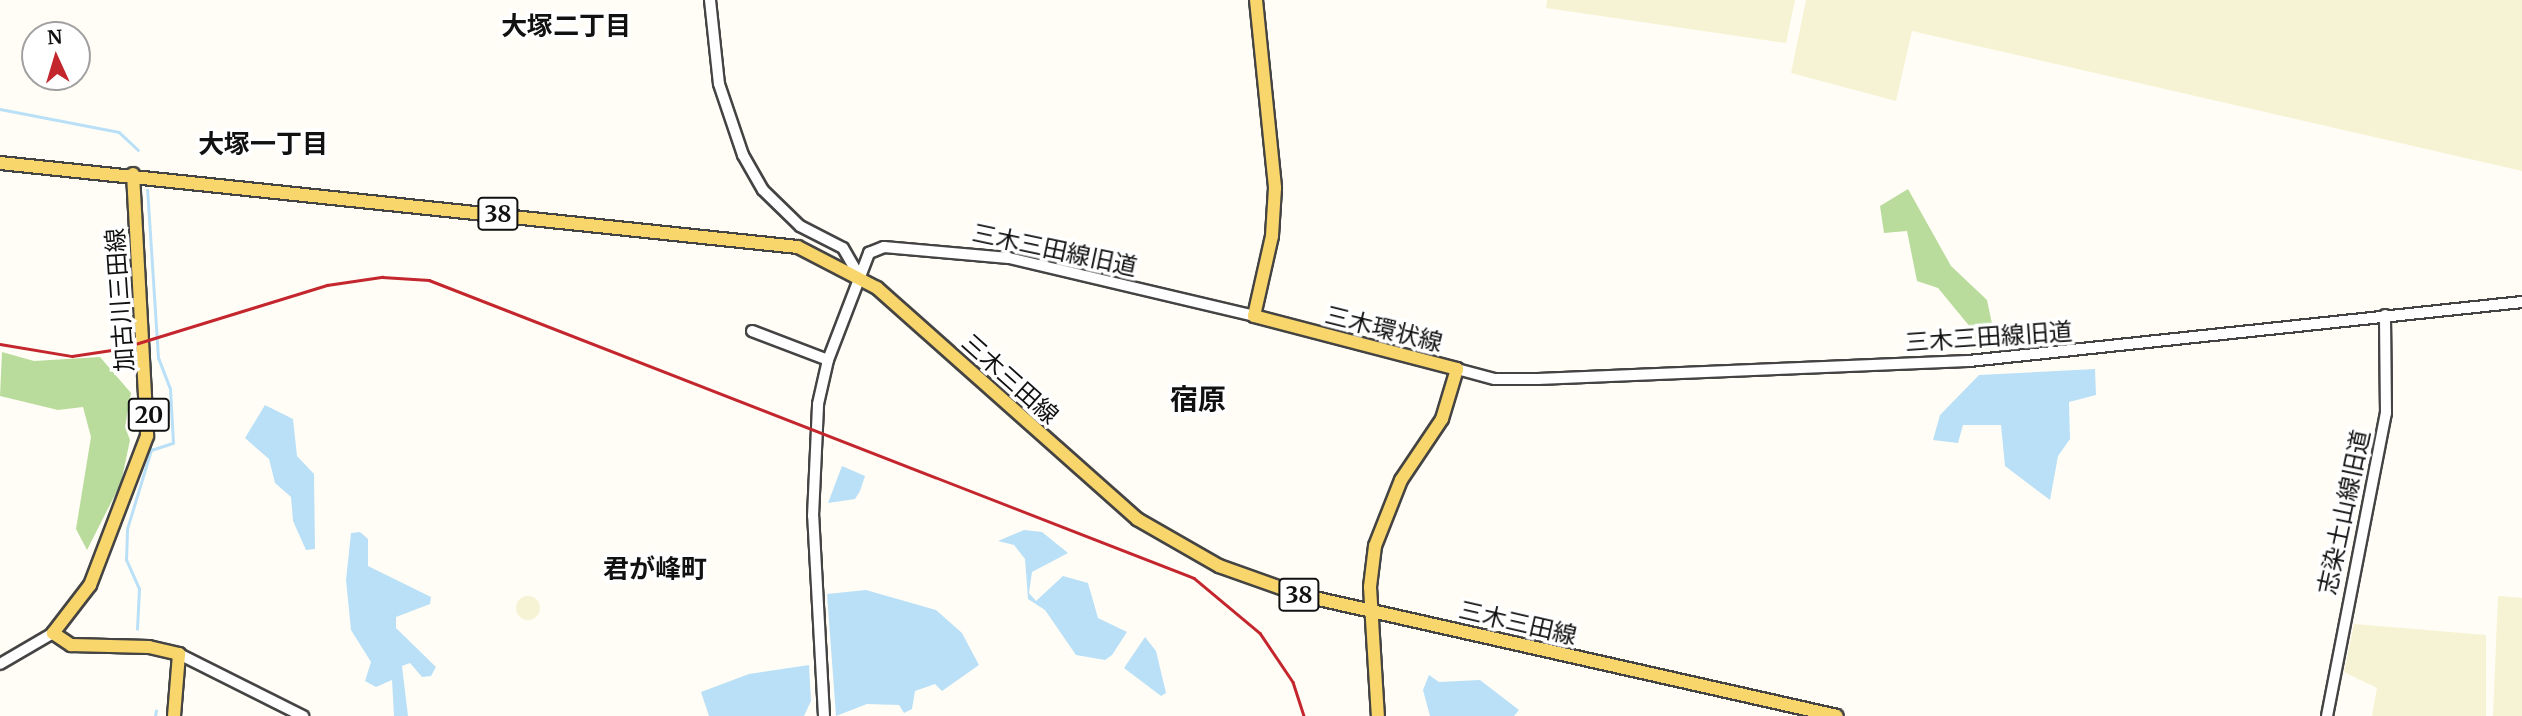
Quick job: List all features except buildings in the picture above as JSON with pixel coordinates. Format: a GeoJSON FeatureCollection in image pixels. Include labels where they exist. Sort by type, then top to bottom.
{"type":"FeatureCollection","features":[{"type":"Feature","properties":{"kind":"main road"},"geometry":{"type":"LineString","coordinates":[[1254,316],[1272,236],[1275,188],[1256,0]]}},
{"type":"Feature","properties":{"kind":"main road"},"geometry":{"type":"LineString","coordinates":[[0,163],[133,174]]}},
{"type":"Feature","properties":{"kind":"main road","name":"三木三田線"},"geometry":{"type":"LineString","coordinates":[[133,174],[765,240],[808,250],[858,274],[1098,487],[1171,542],[1260,583],[1372,612],[1837,716]]}},
{"type":"Feature","properties":{"kind":"main road","name":"加古川三田線"},"geometry":{"type":"LineString","coordinates":[[52,633],[90,585],[146,436],[133,174]]}},
{"type":"Feature","properties":{"kind":"main road","name":"三木環状線"},"geometry":{"type":"LineString","coordinates":[[1254,316],[1457,369],[1442,419],[1383,518],[1372,568],[1378,716]]}},
{"type":"Feature","properties":{"kind":"main road"},"geometry":{"type":"LineString","coordinates":[[52,633],[71,645],[149,647],[179,654],[174,716]]}},
{"type":"Feature","properties":{"kind":"street"},"geometry":{"type":"LineString","coordinates":[[710,0],[719,84],[743,155],[763,190],[800,226],[843,248],[858,274],[828,360],[818,404],[813,516],[824,716]]}},
{"type":"Feature","properties":{"kind":"street","name":"三木三田線旧道"},"geometry":{"type":"LineString","coordinates":[[858,274],[869,253],[884,247],[971,253],[1043,264],[1254,316]]}},
{"type":"Feature","properties":{"kind":"street","name":"三木三田線旧道"},"geometry":{"type":"LineString","coordinates":[[1457,369],[1495,379],[1527,379],[1969,361],[2522,302]]}},
{"type":"Feature","properties":{"kind":"street","name":"志染土山線旧道"},"geometry":{"type":"LineString","coordinates":[[2327,716],[2386,413],[2385,315]]}},
{"type":"Feature","properties":{"kind":"street"},"geometry":{"type":"LineString","coordinates":[[752,331],[828,360]]}},
{"type":"Feature","properties":{"kind":"street"},"geometry":{"type":"LineString","coordinates":[[0,664],[52,633]]}},
{"type":"Feature","properties":{"kind":"street"},"geometry":{"type":"LineString","coordinates":[[179,654],[303,716]]}},
{"type":"Feature","properties":{"kind":"shaded area"},"geometry":{"type":"Polygon","coordinates":[[[1547,0],[1795,0],[1786,43],[1546,8],[1547,0]]]}},
{"type":"Feature","properties":{"kind":"shaded area"},"geometry":{"type":"Polygon","coordinates":[[[1806,0],[2522,0],[2522,171],[1912,31],[1896,101],[1791,73],[1806,0]]]}},
{"type":"Feature","properties":{"kind":"shaded area"},"geometry":{"type":"Polygon","coordinates":[[[528,596],[537,599],[540,608],[537,617],[528,620],[519,617],[516,608],[519,599],[528,596]]]}},
{"type":"Feature","properties":{"kind":"shaded area"},"geometry":{"type":"Polygon","coordinates":[[[2498,596],[2522,598],[2522,716],[2493,716],[2498,596]]]}},
{"type":"Feature","properties":{"kind":"shaded area"},"geometry":{"type":"Polygon","coordinates":[[[2354,624],[2486,635],[2486,716],[2372,716],[2377,688],[2344,672],[2354,624]]]}},
{"type":"Feature","properties":{"kind":"green space"},"geometry":{"type":"Polygon","coordinates":[[[1908,189],[1951,266],[1987,300],[1996,343],[1988,349],[1972,350],[1971,328],[1938,288],[1917,281],[1907,231],[1884,233],[1880,206],[1908,189]]]}},
{"type":"Feature","properties":{"kind":"green space"},"geometry":{"type":"Polygon","coordinates":[[[2,352],[34,361],[100,357],[131,393],[125,427],[130,440],[121,483],[87,550],[76,529],[91,437],[83,407],[58,410],[0,396],[2,352]]]}},
{"type":"Feature","properties":{"kind":"water"},"geometry":{"type":"Polygon","coordinates":[[[2095,369],[2096,395],[2069,402],[2070,439],[2058,456],[2050,500],[2005,466],[2001,425],[1963,425],[1958,443],[1933,440],[1940,415],[1979,375],[2095,369]]]}},
{"type":"Feature","properties":{"kind":"water"},"geometry":{"type":"Polygon","coordinates":[[[265,405],[293,419],[297,456],[314,474],[315,549],[306,550],[293,521],[291,497],[275,483],[269,459],[245,438],[265,405]]]}},
{"type":"Feature","properties":{"kind":"water"},"geometry":{"type":"Polygon","coordinates":[[[842,466],[865,476],[860,491],[855,499],[828,503],[842,466]]]}},
{"type":"Feature","properties":{"kind":"water"},"geometry":{"type":"Polygon","coordinates":[[[1024,530],[1042,532],[1068,553],[1032,572],[1029,593],[1036,601],[1063,576],[1088,583],[1098,618],[1127,632],[1112,655],[1105,660],[1076,655],[1045,610],[1028,599],[1025,559],[1014,545],[998,541],[1024,530]]]}},
{"type":"Feature","properties":{"kind":"water"},"geometry":{"type":"Polygon","coordinates":[[[360,532],[368,539],[368,566],[431,597],[430,604],[396,617],[396,628],[436,667],[431,676],[422,677],[410,663],[402,666],[408,716],[394,716],[392,680],[376,687],[365,681],[371,662],[351,630],[346,580],[351,533],[360,532]]]}},
{"type":"Feature","properties":{"kind":"water"},"geometry":{"type":"Polygon","coordinates":[[[866,590],[936,610],[962,633],[979,665],[942,691],[935,684],[915,691],[912,709],[904,713],[899,705],[867,704],[836,716],[827,594],[866,590]]]}},
{"type":"Feature","properties":{"kind":"water"},"geometry":{"type":"Polygon","coordinates":[[[1145,637],[1156,651],[1166,693],[1161,696],[1124,668],[1145,637]]]}},
{"type":"Feature","properties":{"kind":"water"},"geometry":{"type":"Polygon","coordinates":[[[809,665],[811,701],[804,716],[709,716],[701,692],[749,674],[809,665]]]}},
{"type":"Feature","properties":{"kind":"water"},"geometry":{"type":"Polygon","coordinates":[[[1429,675],[1439,682],[1480,680],[1519,710],[1514,716],[1430,716],[1423,690],[1429,675]]]}},
{"type":"Feature","properties":{"kind":"waterway"},"geometry":{"type":"LineString","coordinates":[[0,109],[119,132],[138,150]]}},
{"type":"Feature","properties":{"kind":"waterway"},"geometry":{"type":"LineString","coordinates":[[137,629],[139,589],[126,560],[127,529],[151,450],[173,443],[170,389],[158,358],[147,190]]}},
{"type":"Feature","properties":{"kind":"waterway"},"geometry":{"type":"LineString","coordinates":[[155,716],[156,711]]}},
{"type":"Feature","properties":{"kind":"railway"},"geometry":{"type":"LineString","coordinates":[[0,344],[72,356],[119,349],[327,285],[382,277],[429,280],[1194,578],[1260,633],[1293,682],[1304,716]]}},
{"type":"Feature","properties":{"kind":"district","name":"大塚二丁目"},"geometry":{"type":"Point","coordinates":[566,26]}},
{"type":"Feature","properties":{"kind":"district","name":"大塚一丁目"},"geometry":{"type":"Point","coordinates":[263,144]}},
{"type":"Feature","properties":{"kind":"district","name":"宿原"},"geometry":{"type":"Point","coordinates":[1198,399]}},
{"type":"Feature","properties":{"kind":"district","name":"君が峰町"},"geometry":{"type":"Point","coordinates":[655,569]}}]}
